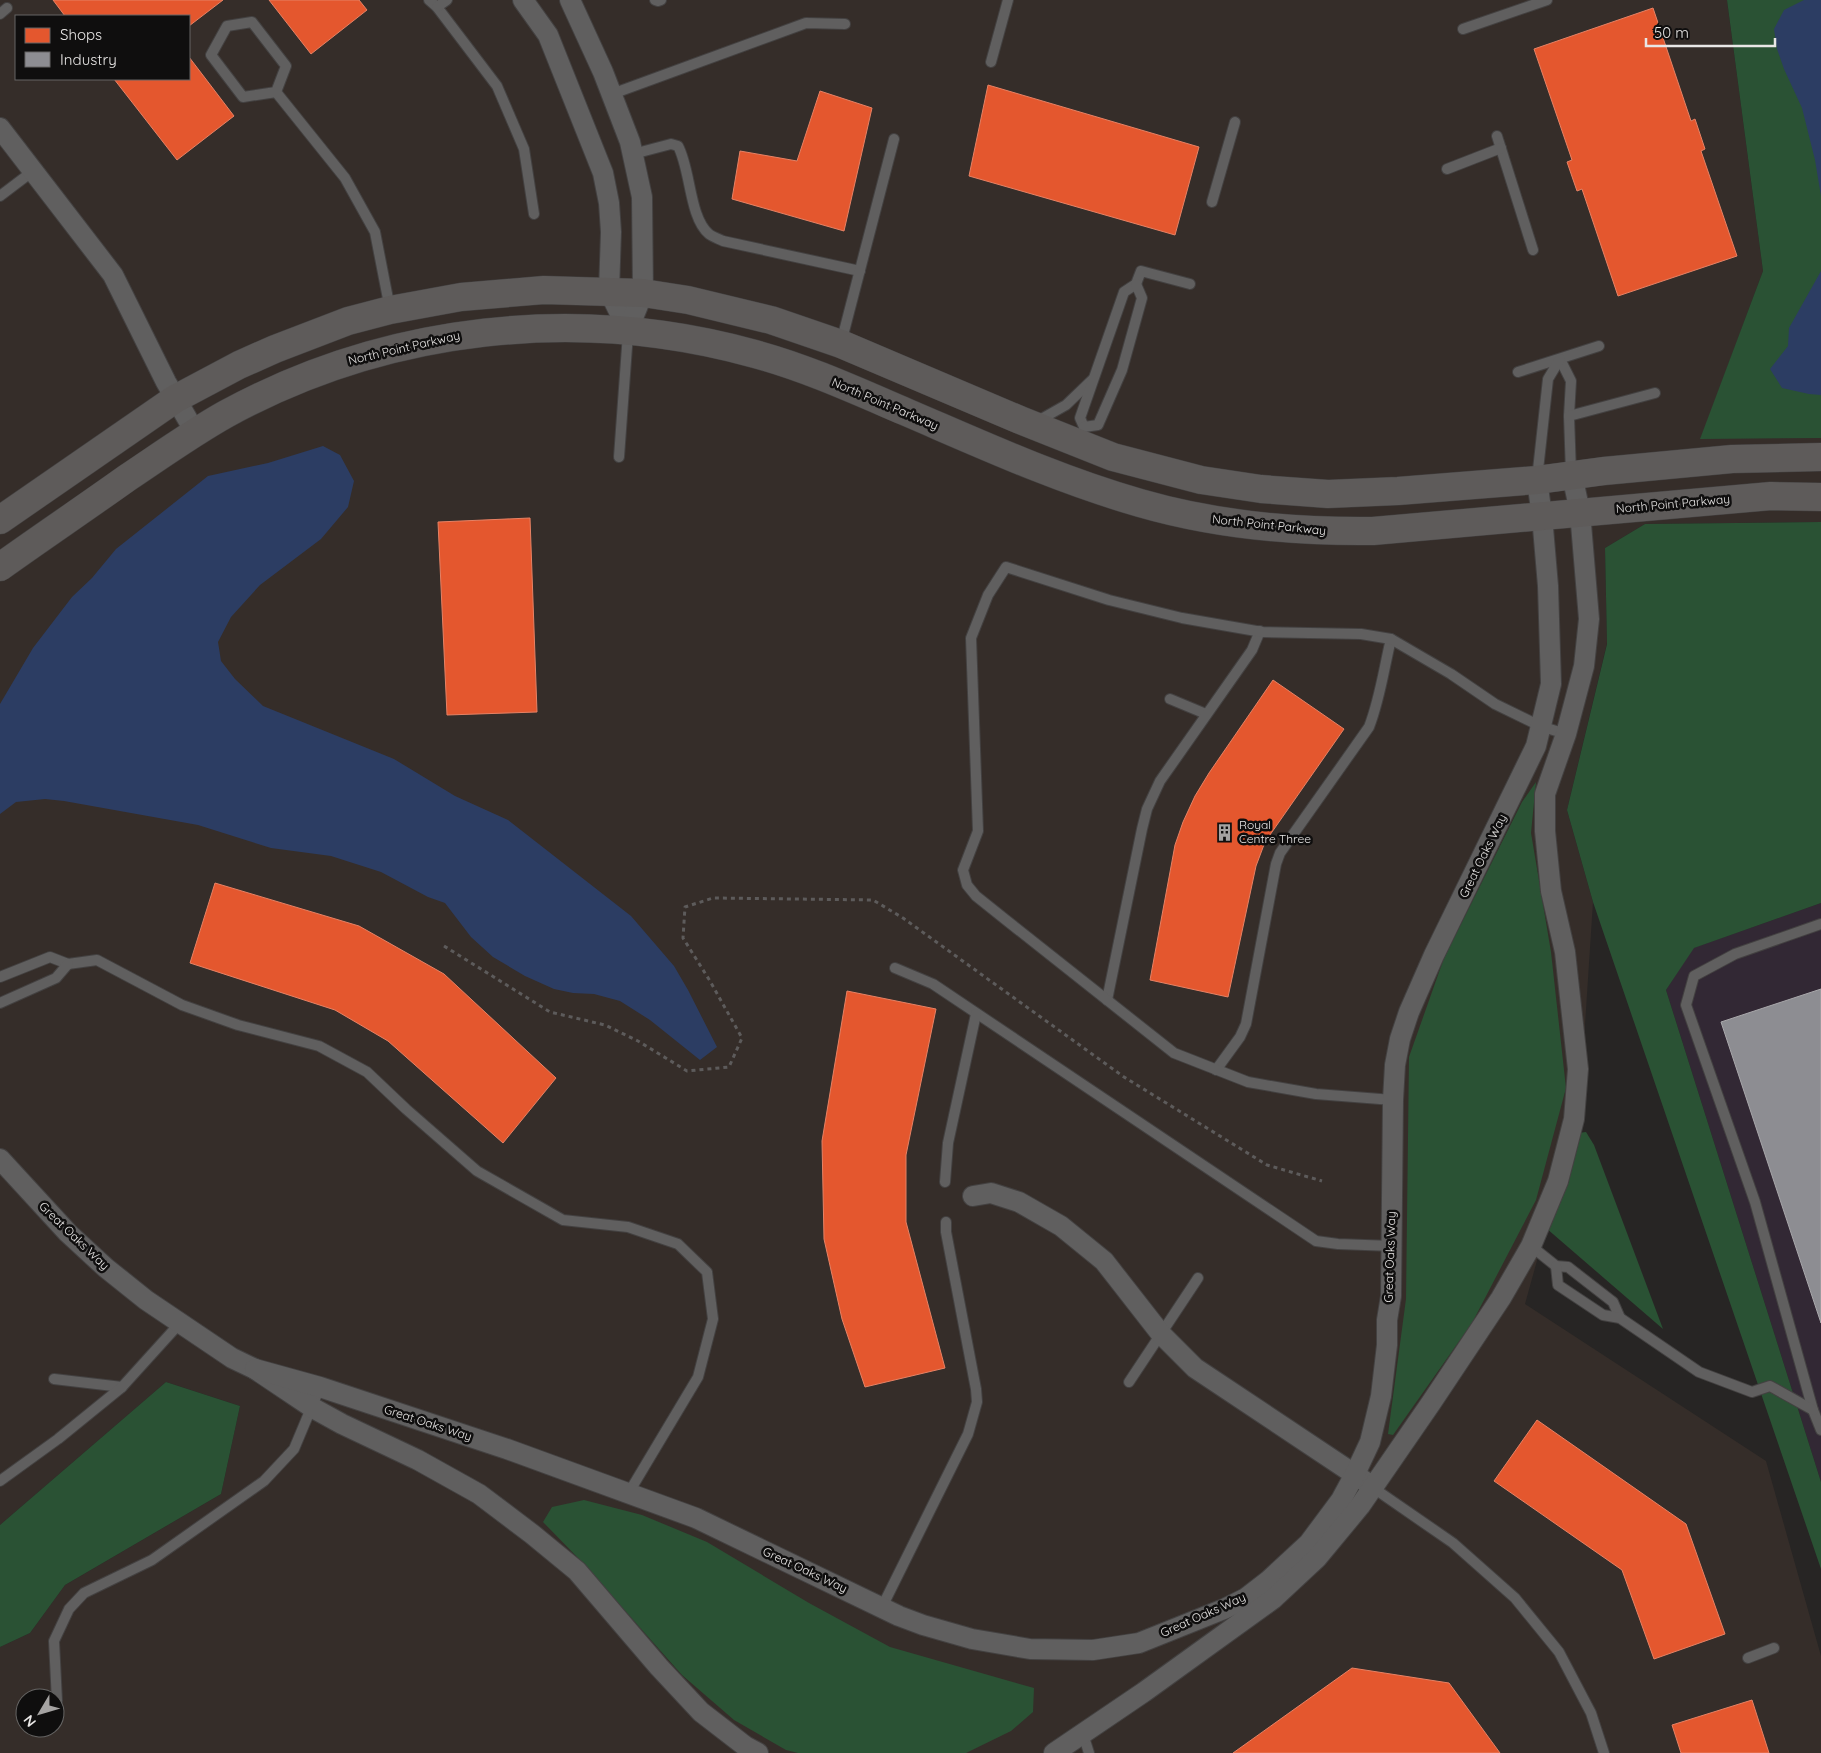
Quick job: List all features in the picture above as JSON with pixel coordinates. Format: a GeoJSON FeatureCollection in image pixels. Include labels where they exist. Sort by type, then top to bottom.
{"type":"FeatureCollection","features":[{"type":"Feature","properties":{"kind":"street"},"geometry":{"type":"LineString","coordinates":[[522,0],[548,35],[603,173],[609,203],[611,232],[608,292],[628,330]]}},
{"type":"Feature","properties":{"kind":"street"},"geometry":{"type":"LineString","coordinates":[[570,0],[604,72],[630,142],[642,198],[643,293],[628,330]]}},
{"type":"Feature","properties":{"kind":"street"},"geometry":{"type":"LineString","coordinates":[[0,128],[113,274],[176,399],[196,432]]}},
{"type":"Feature","properties":{"kind":"street"},"geometry":{"type":"LineString","coordinates":[[0,520],[176,399],[239,365],[276,349],[340,324],[390,310],[461,297],[501,292],[544,290],[643,293],[730,309],[841,344],[1030,424],[1080,435],[1113,457],[1201,480],[1280,491],[1328,494],[1360,493],[1537,480],[1732,459],[1821,457]]}},
{"type":"Feature","properties":{"kind":"street","name":"North Point Parkway"},"geometry":{"type":"LineString","coordinates":[[0,566],[196,432],[226,414],[298,380],[340,364],[410,345],[469,333],[532,328],[628,330],[671,335],[756,354],[795,367],[1064,479],[1143,504],[1188,515],[1252,526],[1373,531],[1771,496],[1821,497]]}},
{"type":"Feature","properties":{"kind":"street","name":"Great Oaks Way"},"geometry":{"type":"LineString","coordinates":[[1054,1753],[1086,1744],[1273,1599],[1317,1558],[1360,1506],[1464,1354],[1531,1246],[1558,1181],[1574,1119],[1578,1069],[1565,952],[1550,891],[1545,831],[1545,794],[1566,734],[1584,666],[1589,619],[1580,512],[1572,475]]}},
{"type":"Feature","properties":{"kind":"street","name":"Great Oaks Way"},"geometry":{"type":"LineString","coordinates":[[255,1370],[320,1387],[507,1449],[696,1518],[882,1607],[947,1633],[1030,1649],[1093,1650],[1139,1643],[1246,1598],[1268,1581],[1309,1543],[1341,1500],[1370,1442],[1381,1396],[1387,1345],[1387,1320],[1391,1296],[1393,1100],[1400,1039],[1409,1012],[1434,955],[1536,746],[1551,684],[1548,586],[1537,480]]}},
{"type":"Feature","properties":{"kind":"street","name":"Great Oaks Way"},"geometry":{"type":"LineString","coordinates":[[0,1159],[68,1233],[106,1268],[146,1300],[232,1358],[255,1370],[313,1408],[418,1460],[479,1494],[532,1534],[577,1571],[659,1667],[701,1712],[745,1746],[758,1753]]}},
{"type":"Feature","properties":{"kind":"street"},"geometry":{"type":"LineString","coordinates":[[973,1196],[991,1193],[1019,1202],[1061,1226],[1104,1261],[1161,1334],[1195,1368],[1372,1487]]}},
{"type":"Feature","properties":{"kind":"lane"},"geometry":{"type":"LineString","coordinates":[[429,0],[495,81],[524,149],[534,214]]}},
{"type":"Feature","properties":{"kind":"lane"},"geometry":{"type":"LineString","coordinates":[[437,8],[447,0]]}},
{"type":"Feature","properties":{"kind":"lane"},"geometry":{"type":"LineString","coordinates":[[656,0],[658,2],[661,0]]}},
{"type":"Feature","properties":{"kind":"lane"},"geometry":{"type":"LineString","coordinates":[[991,62],[1008,0]]}},
{"type":"Feature","properties":{"kind":"lane"},"geometry":{"type":"LineString","coordinates":[[1463,28],[1547,0]]}},
{"type":"Feature","properties":{"kind":"lane"},"geometry":{"type":"LineString","coordinates":[[252,22],[286,66],[276,92],[243,97],[210,55],[227,26],[252,22]]}},
{"type":"Feature","properties":{"kind":"lane"},"geometry":{"type":"LineString","coordinates":[[612,94],[806,22],[845,24]]}},
{"type":"Feature","properties":{"kind":"lane"},"geometry":{"type":"LineString","coordinates":[[276,92],[345,178],[375,232],[390,310]]}},
{"type":"Feature","properties":{"kind":"lane"},"geometry":{"type":"LineString","coordinates":[[1212,202],[1235,122]]}},
{"type":"Feature","properties":{"kind":"lane"},"geometry":{"type":"LineString","coordinates":[[1497,136],[1533,250]]}},
{"type":"Feature","properties":{"kind":"lane"},"geometry":{"type":"LineString","coordinates":[[841,344],[894,139]]}},
{"type":"Feature","properties":{"kind":"lane"},"geometry":{"type":"LineString","coordinates":[[633,154],[671,144],[678,146],[683,156],[698,219],[709,234],[723,241],[860,271]]}},
{"type":"Feature","properties":{"kind":"lane"},"geometry":{"type":"LineString","coordinates":[[1447,168],[1501,148]]}},
{"type":"Feature","properties":{"kind":"lane"},"geometry":{"type":"LineString","coordinates":[[0,196],[33,171]]}},
{"type":"Feature","properties":{"kind":"lane"},"geometry":{"type":"LineString","coordinates":[[1136,284],[1142,298],[1122,370],[1098,426],[1080,435],[1080,418],[1124,292],[1136,284],[1141,272],[1190,284]]}},
{"type":"Feature","properties":{"kind":"lane"},"geometry":{"type":"LineString","coordinates":[[619,457],[628,330]]}},
{"type":"Feature","properties":{"kind":"lane"},"geometry":{"type":"LineString","coordinates":[[1518,372],[1599,346]]}},
{"type":"Feature","properties":{"kind":"lane"},"geometry":{"type":"LineString","coordinates":[[1560,359],[1571,381],[1569,416],[1572,475]]}},
{"type":"Feature","properties":{"kind":"lane"},"geometry":{"type":"LineString","coordinates":[[1537,480],[1548,380],[1560,359]]}},
{"type":"Feature","properties":{"kind":"lane"},"geometry":{"type":"LineString","coordinates":[[1030,424],[1066,405],[1094,378]]}},
{"type":"Feature","properties":{"kind":"lane"},"geometry":{"type":"LineString","coordinates":[[1569,416],[1656,393]]}},
{"type":"Feature","properties":{"kind":"lane"},"geometry":{"type":"LineString","coordinates":[[1393,1100],[1316,1094],[1248,1082],[1174,1052],[976,896],[968,885],[963,870],[978,831],[971,638],[988,595],[1006,566],[1109,600],[1182,618],[1260,631],[1361,634],[1391,639],[1451,674],[1495,704],[1540,726],[1566,734]]}},
{"type":"Feature","properties":{"kind":"lane"},"geometry":{"type":"LineString","coordinates":[[1107,1000],[1147,810],[1160,781],[1252,650],[1260,631]]}},
{"type":"Feature","properties":{"kind":"lane"},"geometry":{"type":"LineString","coordinates":[[1216,1070],[1240,1037],[1246,1024],[1276,864],[1280,853],[1368,727],[1377,707],[1378,694],[1391,639]]}},
{"type":"Feature","properties":{"kind":"lane"},"geometry":{"type":"LineString","coordinates":[[1170,699],[1206,714]]}},
{"type":"Feature","properties":{"kind":"lane"},"geometry":{"type":"LineString","coordinates":[[1821,924],[1735,954],[1694,976],[1686,1005],[1755,1202],[1821,1430]]}},
{"type":"Feature","properties":{"kind":"lane"},"geometry":{"type":"LineString","coordinates":[[0,977],[50,957],[68,964],[97,960],[182,1005],[238,1025],[318,1046],[367,1072],[406,1109],[477,1170],[563,1220],[628,1227],[678,1244],[707,1272],[713,1319],[698,1377],[628,1494]]}},
{"type":"Feature","properties":{"kind":"lane"},"geometry":{"type":"LineString","coordinates":[[0,1004],[56,978],[68,964]]}},
{"type":"Feature","properties":{"kind":"lane"},"geometry":{"type":"LineString","coordinates":[[894,968],[933,984],[1316,1241],[1338,1244],[1392,1246]]}},
{"type":"Feature","properties":{"kind":"lane"},"geometry":{"type":"LineString","coordinates":[[945,1182],[948,1143],[976,1014]]}},
{"type":"Feature","properties":{"kind":"lane"},"geometry":{"type":"LineString","coordinates":[[882,1607],[968,1434],[977,1402],[946,1232],[946,1222]]}},
{"type":"Feature","properties":{"kind":"lane"},"geometry":{"type":"LineString","coordinates":[[1531,1246],[1556,1266],[1568,1266],[1613,1302],[1620,1318]]}},
{"type":"Feature","properties":{"kind":"lane"},"geometry":{"type":"LineString","coordinates":[[1556,1266],[1558,1285],[1603,1315],[1620,1318],[1699,1372],[1752,1392],[1770,1386],[1814,1410]]}},
{"type":"Feature","properties":{"kind":"lane"},"geometry":{"type":"LineString","coordinates":[[1129,1382],[1198,1278]]}},
{"type":"Feature","properties":{"kind":"lane"},"geometry":{"type":"LineString","coordinates":[[0,1480],[58,1439],[122,1387],[180,1323]]}},
{"type":"Feature","properties":{"kind":"lane"},"geometry":{"type":"LineString","coordinates":[[54,1379],[122,1387]]}},
{"type":"Feature","properties":{"kind":"lane"},"geometry":{"type":"LineString","coordinates":[[56,1688],[54,1640],[70,1608],[84,1592],[152,1560],[264,1481],[294,1449],[313,1408],[320,1387]]}},
{"type":"Feature","properties":{"kind":"lane"},"geometry":{"type":"LineString","coordinates":[[1372,1487],[1453,1543],[1515,1598],[1559,1652],[1591,1712],[1604,1753]]}},
{"type":"Feature","properties":{"kind":"lane"},"geometry":{"type":"LineString","coordinates":[[1748,1658],[1774,1648]]}},
{"type":"Feature","properties":{"kind":"path"},"geometry":{"type":"LineString","coordinates":[[444,946],[550,1012],[605,1025],[638,1041],[687,1071],[729,1067],[742,1038],[683,938],[685,907],[713,898],[873,900],[903,918],[981,973],[1124,1077],[1267,1166],[1322,1181]]}},
{"type":"Feature","properties":{"kind":"shaded area"},"geometry":{"type":"Polygon","coordinates":[[[0,0],[1727,0],[1763,271],[1701,438],[1821,438],[1821,522],[1645,524],[1605,548],[1607,643],[1567,810],[1593,902],[1578,1133],[1546,1228],[1525,1304],[1766,1461],[1821,1656],[1821,1753],[0,1753],[0,1647],[30,1633],[65,1585],[221,1494],[240,1406],[166,1382],[0,1525],[0,0]]]}},
{"type":"Feature","properties":{"kind":"shaded area"},"geometry":{"type":"Polygon","coordinates":[[[1821,903],[1821,1482],[1666,990],[1693,948],[1821,903]]]}},
{"type":"Feature","properties":{"kind":"green space"},"geometry":{"type":"Polygon","coordinates":[[[1727,0],[1821,0],[1821,438],[1700,439],[1763,271],[1727,0]]]}},
{"type":"Feature","properties":{"kind":"green space"},"geometry":{"type":"Polygon","coordinates":[[[1821,522],[1821,903],[1694,948],[1666,990],[1821,1482],[1821,1569],[1593,902],[1567,810],[1607,644],[1605,548],[1645,524],[1821,522]]]}},
{"type":"Feature","properties":{"kind":"green space"},"geometry":{"type":"Polygon","coordinates":[[[1536,782],[1531,833],[1551,952],[1566,1088],[1536,1200],[1472,1323],[1393,1435],[1388,1434],[1406,1299],[1409,1057],[1444,958],[1522,802],[1536,782]]]}},
{"type":"Feature","properties":{"kind":"green space"},"geometry":{"type":"Polygon","coordinates":[[[1586,1132],[1594,1145],[1663,1329],[1546,1228],[1578,1133],[1586,1132]]]}},
{"type":"Feature","properties":{"kind":"green space"},"geometry":{"type":"Polygon","coordinates":[[[166,1382],[240,1406],[221,1494],[65,1585],[30,1633],[0,1647],[0,1525],[166,1382]]]}},
{"type":"Feature","properties":{"kind":"green space"},"geometry":{"type":"Polygon","coordinates":[[[584,1500],[642,1515],[707,1542],[809,1603],[890,1647],[1034,1688],[1033,1712],[1011,1731],[966,1753],[798,1753],[786,1750],[734,1720],[682,1675],[580,1560],[543,1522],[552,1507],[584,1500]]]}},
{"type":"Feature","properties":{"kind":"water"},"geometry":{"type":"Polygon","coordinates":[[[1804,0],[1821,0],[1821,196],[1815,160],[1802,108],[1784,69],[1777,49],[1774,29],[1784,10],[1804,0]]]}},
{"type":"Feature","properties":{"kind":"water"},"geometry":{"type":"Polygon","coordinates":[[[1821,271],[1821,395],[1782,388],[1770,369],[1788,346],[1789,328],[1821,271]]]}},
{"type":"Feature","properties":{"kind":"water"},"geometry":{"type":"Polygon","coordinates":[[[323,446],[340,455],[354,481],[348,507],[321,539],[260,585],[231,617],[218,642],[221,661],[235,679],[263,706],[394,759],[455,796],[508,820],[631,916],[674,966],[717,1047],[700,1060],[650,1020],[620,1001],[594,994],[573,993],[554,989],[525,976],[493,957],[471,937],[445,903],[428,897],[381,872],[331,856],[271,848],[198,825],[64,801],[45,799],[16,802],[0,814],[0,704],[33,648],[72,597],[92,578],[116,549],[208,476],[268,463],[323,446]]]}},
{"type":"Feature","properties":{"kind":"building: Shops"},"geometry":{"type":"Polygon","coordinates":[[[53,0],[223,0],[190,25],[190,15],[64,15],[53,0]]]}},
{"type":"Feature","properties":{"kind":"building: Shops"},"geometry":{"type":"Polygon","coordinates":[[[269,0],[359,0],[367,10],[311,54],[269,0]]]}},
{"type":"Feature","properties":{"kind":"building: Shops"},"geometry":{"type":"Polygon","coordinates":[[[1653,8],[1691,121],[1695,119],[1705,149],[1701,151],[1737,256],[1618,296],[1582,189],[1577,191],[1567,162],[1572,160],[1534,49],[1653,8]]]}},
{"type":"Feature","properties":{"kind":"building: Shops"},"geometry":{"type":"Polygon","coordinates":[[[190,58],[234,116],[177,160],[115,80],[190,80],[190,58]]]}},
{"type":"Feature","properties":{"kind":"building: Shops"},"geometry":{"type":"Polygon","coordinates":[[[988,85],[1199,147],[1175,235],[969,176],[988,85]]]}},
{"type":"Feature","properties":{"kind":"building: Shops"},"geometry":{"type":"Polygon","coordinates":[[[820,91],[872,108],[844,231],[732,199],[740,151],[797,161],[820,91]]]}},
{"type":"Feature","properties":{"kind":"building: Shops"},"geometry":{"type":"Polygon","coordinates":[[[530,518],[537,712],[447,715],[438,522],[530,518]]]}},
{"type":"Feature","properties":{"kind":"building: Shops","name":"Royal Centre Three"},"geometry":{"type":"Polygon","coordinates":[[[1273,680],[1344,729],[1265,842],[1256,866],[1228,997],[1150,980],[1175,845],[1183,822],[1195,796],[1209,773],[1273,680]]]}},
{"type":"Feature","properties":{"kind":"building: Shops"},"geometry":{"type":"Polygon","coordinates":[[[215,883],[359,926],[444,974],[556,1078],[503,1143],[388,1041],[335,1010],[190,963],[215,883]]]}},
{"type":"Feature","properties":{"kind":"building: Shops"},"geometry":{"type":"Polygon","coordinates":[[[847,991],[936,1009],[906,1155],[906,1222],[945,1368],[865,1387],[842,1319],[824,1239],[822,1141],[847,991]]]}},
{"type":"Feature","properties":{"kind":"building: Shops"},"geometry":{"type":"Polygon","coordinates":[[[1537,1420],[1686,1524],[1725,1634],[1654,1659],[1622,1570],[1494,1481],[1537,1420]]]}},
{"type":"Feature","properties":{"kind":"building: Shops"},"geometry":{"type":"Polygon","coordinates":[[[1352,1668],[1449,1683],[1500,1753],[1233,1753],[1352,1668]]]}},
{"type":"Feature","properties":{"kind":"building: Shops"},"geometry":{"type":"Polygon","coordinates":[[[1752,1700],[1769,1753],[1681,1753],[1672,1725],[1752,1700]]]}},
{"type":"Feature","properties":{"kind":"building: Industry"},"geometry":{"type":"Polygon","coordinates":[[[1821,989],[1821,1323],[1721,1022],[1821,989]]]}},
{"type":"Feature","properties":{"kind":"place","name":"Royal Centre Three"},"geometry":{"type":"Point","coordinates":[1225,832]}}]}
